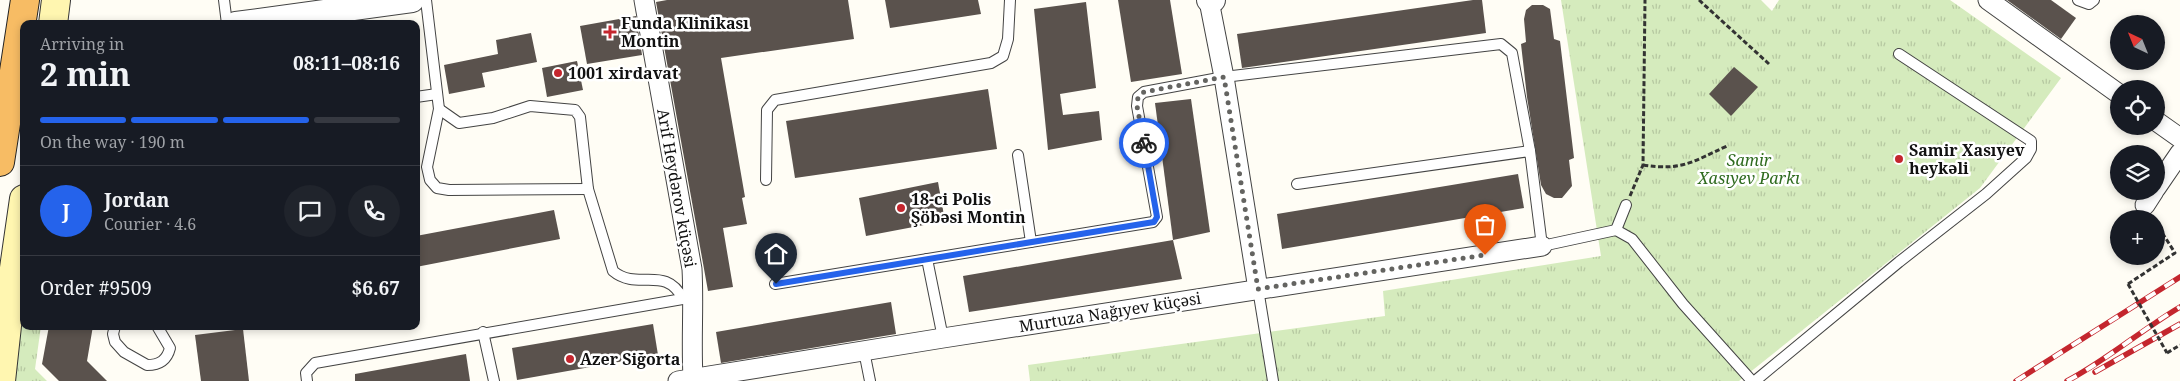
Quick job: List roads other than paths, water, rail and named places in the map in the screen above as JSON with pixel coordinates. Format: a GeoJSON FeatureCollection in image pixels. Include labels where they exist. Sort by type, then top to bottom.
{"type":"FeatureCollection","features":[{"type":"Feature","properties":{"kind":"highway"},"geometry":{"type":"LineString","coordinates":[[22,20],[25,0]]}},
{"type":"Feature","properties":{"kind":"highway"},"geometry":{"type":"LineString","coordinates":[[0,162],[20,32]]}},
{"type":"Feature","properties":{"kind":"main road"},"geometry":{"type":"LineString","coordinates":[[53,20],[56,0]]}},
{"type":"Feature","properties":{"kind":"main road"},"geometry":{"type":"LineString","coordinates":[[1,381],[20,234]]}},
{"type":"Feature","properties":{"kind":"street"},"geometry":{"type":"LineString","coordinates":[[265,20],[412,0]]}},
{"type":"Feature","properties":{"kind":"street","name":"Arif Heydərov küçəsi"},"geometry":{"type":"LineString","coordinates":[[644,0],[692,269],[688,298],[690,336],[685,380]]}},
{"type":"Feature","properties":{"kind":"street"},"geometry":{"type":"LineString","coordinates":[[1213,0],[1209,0],[1224,77],[1258,289]]}},
{"type":"Feature","properties":{"kind":"street"},"geometry":{"type":"LineString","coordinates":[[1988,0],[2110,88]]}},
{"type":"Feature","properties":{"kind":"street"},"geometry":{"type":"LineString","coordinates":[[2165,127],[2180,138]]}},
{"type":"Feature","properties":{"kind":"street"},"geometry":{"type":"LineString","coordinates":[[2165,175],[2180,153]]}},
{"type":"Feature","properties":{"kind":"street","name":"Murtuza Nağıyev küçəsi"},"geometry":{"type":"LineString","coordinates":[[685,380],[943,338],[1542,246]]}},
{"type":"Feature","properties":{"kind":"lane"},"geometry":{"type":"LineString","coordinates":[[224,0],[226,20]]}},
{"type":"Feature","properties":{"kind":"lane"},"geometry":{"type":"LineString","coordinates":[[426,0],[439,109],[427,167],[430,180],[438,188],[449,190],[588,189]]}},
{"type":"Feature","properties":{"kind":"lane"},"geometry":{"type":"LineString","coordinates":[[766,180],[767,110],[775,100],[991,63],[1003,56],[1008,39],[1010,0]]}},
{"type":"Feature","properties":{"kind":"lane"},"geometry":{"type":"LineString","coordinates":[[2078,0],[2090,4],[2094,0]]}},
{"type":"Feature","properties":{"kind":"lane"},"geometry":{"type":"LineString","coordinates":[[776,284],[1154,222],[1157,217],[1137,106],[1138,97],[1144,92],[1224,77],[1501,44],[1512,53],[1530,151],[1542,246],[1616,230],[1632,239],[1684,304],[1754,381],[1899,262],[1986,194],[2026,158],[2031,149],[2031,141],[1898,54]]}},
{"type":"Feature","properties":{"kind":"lane"},"geometry":{"type":"LineString","coordinates":[[420,96],[437,94]]}},
{"type":"Feature","properties":{"kind":"lane"},"geometry":{"type":"LineString","coordinates":[[439,109],[459,123],[493,118],[530,106],[575,110],[580,117],[588,189],[613,271],[621,278],[668,281],[688,298]]}},
{"type":"Feature","properties":{"kind":"lane"},"geometry":{"type":"LineString","coordinates":[[1297,184],[1530,151]]}},
{"type":"Feature","properties":{"kind":"lane"},"geometry":{"type":"LineString","coordinates":[[1018,155],[1031,242]]}},
{"type":"Feature","properties":{"kind":"lane"},"geometry":{"type":"LineString","coordinates":[[1616,230],[1626,205]]}},
{"type":"Feature","properties":{"kind":"lane"},"geometry":{"type":"LineString","coordinates":[[927,259],[943,338]]}},
{"type":"Feature","properties":{"kind":"lane"},"geometry":{"type":"LineString","coordinates":[[1258,289],[1273,381]]}},
{"type":"Feature","properties":{"kind":"lane"},"geometry":{"type":"LineString","coordinates":[[307,381],[306,374],[315,363],[484,332],[688,298]]}},
{"type":"Feature","properties":{"kind":"lane"},"geometry":{"type":"LineString","coordinates":[[114,330],[113,334],[118,347],[148,365],[161,362],[168,356],[170,348],[159,330]]}},
{"type":"Feature","properties":{"kind":"lane"},"geometry":{"type":"LineString","coordinates":[[484,332],[494,381]]}},
{"type":"Feature","properties":{"kind":"lane"},"geometry":{"type":"LineString","coordinates":[[864,351],[870,381]]}},
{"type":"Feature","properties":{"kind":"railway"},"geometry":{"type":"LineString","coordinates":[[2016,381],[2180,277]]}},
{"type":"Feature","properties":{"kind":"railway"},"geometry":{"type":"LineString","coordinates":[[2067,381],[2096,364],[2180,307]]}},
{"type":"Feature","properties":{"kind":"railway"},"geometry":{"type":"LineString","coordinates":[[2095,372],[2180,324]]}},
{"type":"Feature","properties":{"kind":"place","name":"Funda Klinikası Montin"},"geometry":{"type":"Point","coordinates":[610,32]}},
{"type":"Feature","properties":{"kind":"place","name":"1001 xirdavat"},"geometry":{"type":"Point","coordinates":[558,73]}},
{"type":"Feature","properties":{"kind":"place","name":"Samir Xasıyev heykəli"},"geometry":{"type":"Point","coordinates":[1899,159]}},
{"type":"Feature","properties":{"kind":"place","name":"18-ci Polis Şöbəsi Montin"},"geometry":{"type":"Point","coordinates":[901,208]}},
{"type":"Feature","properties":{"kind":"place","name":"Azer Siğorta"},"geometry":{"type":"Point","coordinates":[570,359]}},
{"type":"Feature","properties":{"kind":"park label","name":"Samir Xasıyev Parkı"},"geometry":{"type":"Point","coordinates":[1749,169]}}]}
